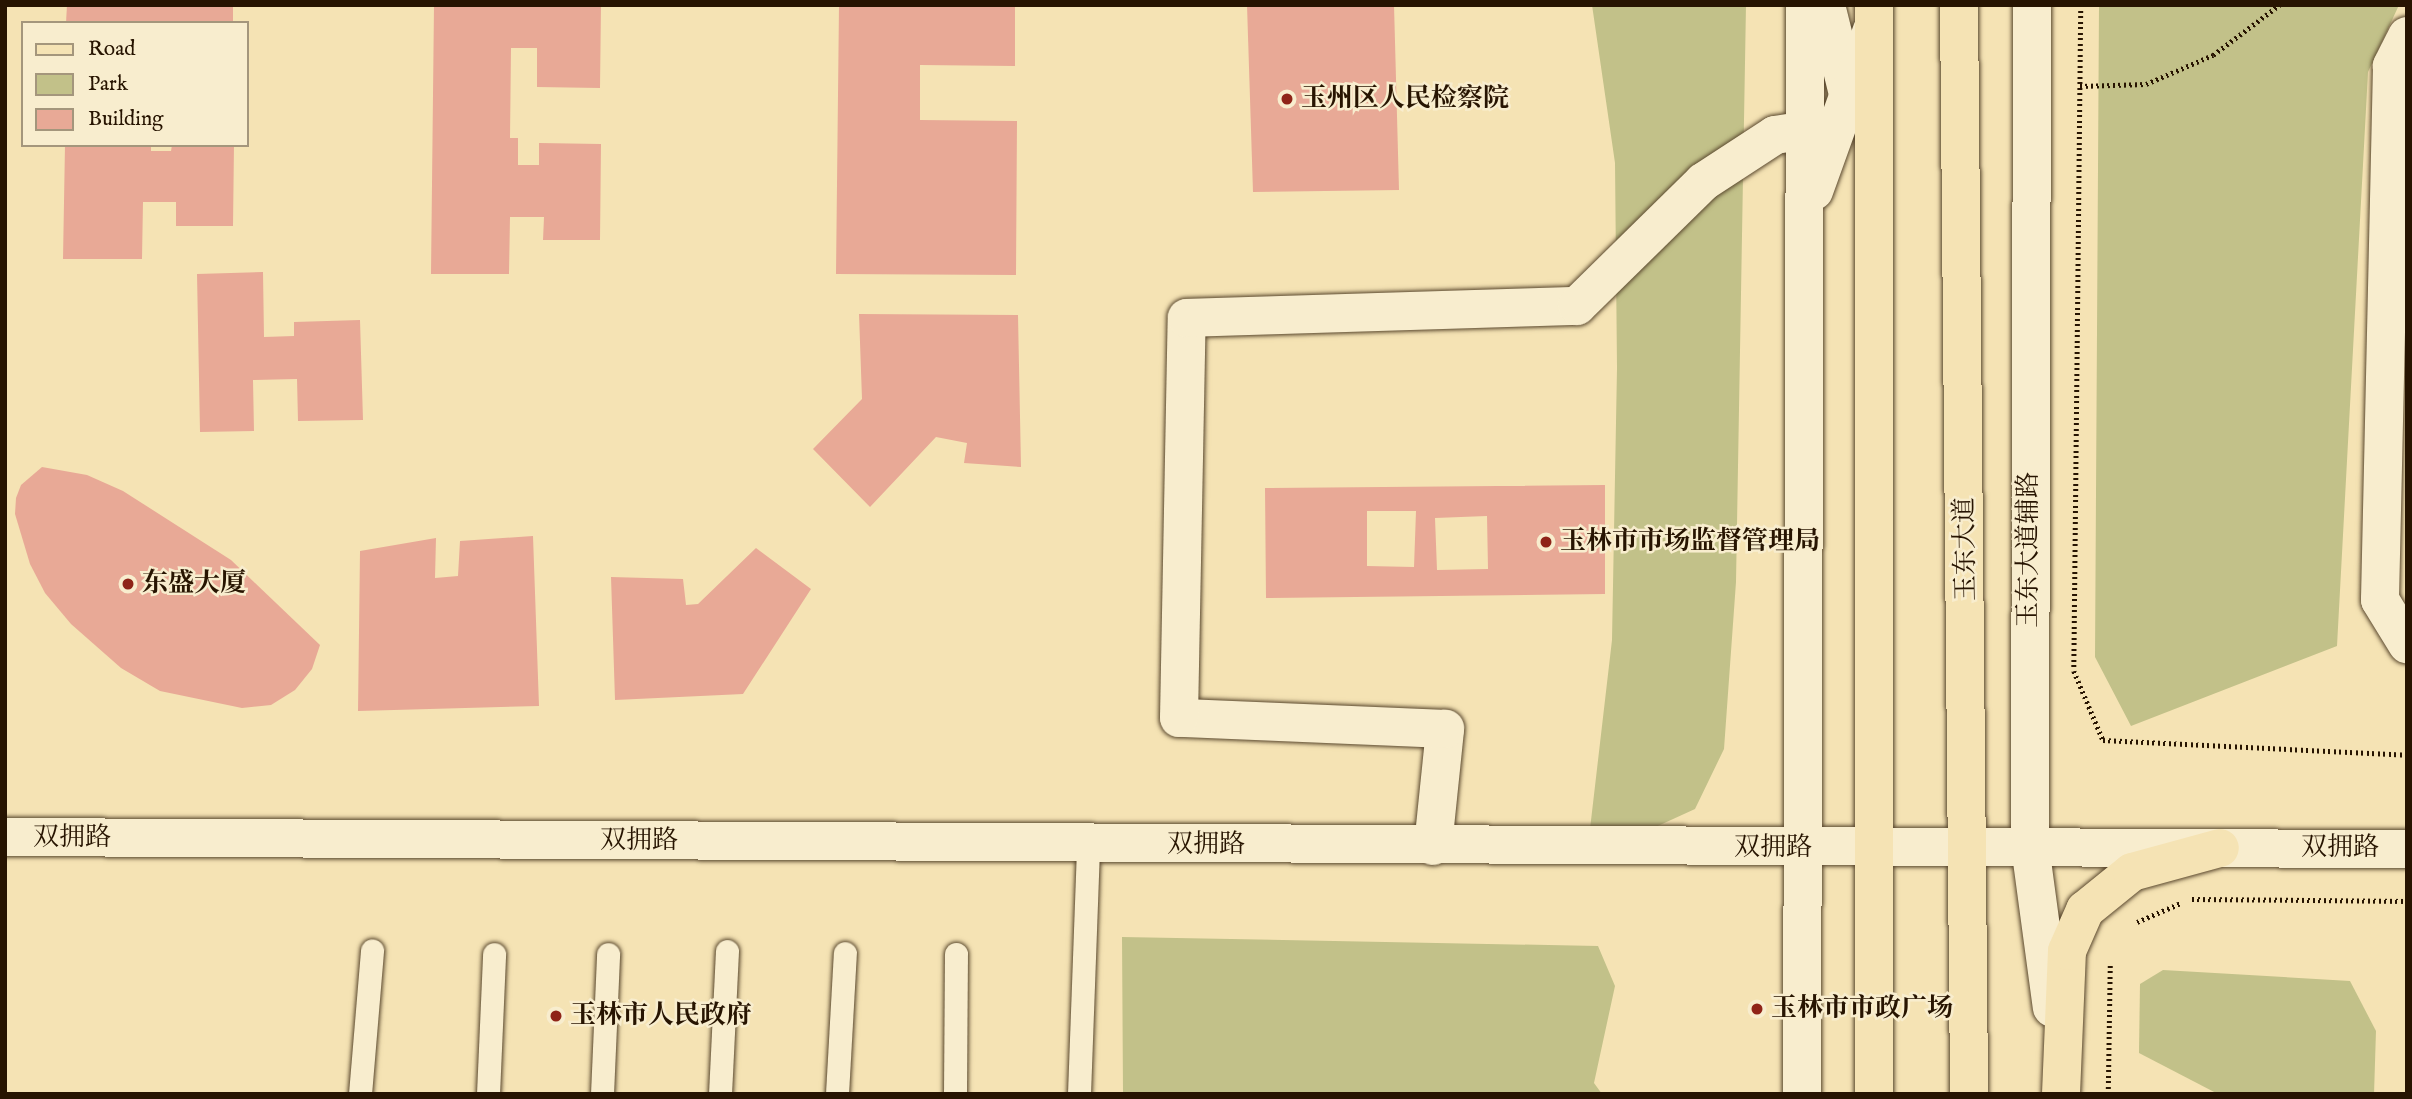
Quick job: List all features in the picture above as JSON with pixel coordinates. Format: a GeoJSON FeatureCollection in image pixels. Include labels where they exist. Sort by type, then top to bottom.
{"type":"FeatureCollection","features":[{"type":"Feature","properties":{"kind":"main road","name":"玉东大道"},"geometry":{"type":"LineString","coordinates":[[1959,5],[1969,1094]]}},
{"type":"Feature","properties":{"kind":"main road"},"geometry":{"type":"LineString","coordinates":[[1874,15],[1874,1094]]}},
{"type":"Feature","properties":{"kind":"main road"},"geometry":{"type":"LineString","coordinates":[[2062,1094],[2067,951],[2085,910],[2132,872],[2220,848]]}},
{"type":"Feature","properties":{"kind":"street"},"geometry":{"type":"LineString","coordinates":[[1802,1094],[1801,848],[1806,649],[1805,5]]}},
{"type":"Feature","properties":{"kind":"street"},"geometry":{"type":"LineString","coordinates":[[1826,5],[1874,190]]}},
{"type":"Feature","properties":{"kind":"street","name":"玉东大道辅路"},"geometry":{"type":"LineString","coordinates":[[2032,5],[2030,846],[2051,981],[2052,1094]]}},
{"type":"Feature","properties":{"kind":"street"},"geometry":{"type":"LineString","coordinates":[[1806,215],[1874,15]]}},
{"type":"Feature","properties":{"kind":"street"},"geometry":{"type":"LineString","coordinates":[[2407,36],[2392,66],[2395,525],[2380,600],[2407,644]]}},
{"type":"Feature","properties":{"kind":"street"},"geometry":{"type":"LineString","coordinates":[[1433,846],[1445,729],[1179,718],[1187,318],[1577,306],[1703,182],[1775,135],[1806,130]]}},
{"type":"Feature","properties":{"kind":"street","name":"双拥路"},"geometry":{"type":"LineString","coordinates":[[5,837],[2407,849]]}},
{"type":"Feature","properties":{"kind":"lane"},"geometry":{"type":"LineString","coordinates":[[1079,1094],[1088,844]]}},
{"type":"Feature","properties":{"kind":"lane"},"geometry":{"type":"LineString","coordinates":[[360,1094],[372,950]]}},
{"type":"Feature","properties":{"kind":"lane"},"geometry":{"type":"LineString","coordinates":[[720,1094],[727,951]]}},
{"type":"Feature","properties":{"kind":"lane"},"geometry":{"type":"LineString","coordinates":[[836,1094],[845,953]]}},
{"type":"Feature","properties":{"kind":"lane"},"geometry":{"type":"LineString","coordinates":[[488,1094],[494,954]]}},
{"type":"Feature","properties":{"kind":"lane"},"geometry":{"type":"LineString","coordinates":[[602,1094],[608,954]]}},
{"type":"Feature","properties":{"kind":"lane"},"geometry":{"type":"LineString","coordinates":[[955,1094],[956,954]]}},
{"type":"Feature","properties":{"kind":"path"},"geometry":{"type":"LineString","coordinates":[[2081,5],[2074,671],[2103,740],[2407,755]]}},
{"type":"Feature","properties":{"kind":"path"},"geometry":{"type":"LineString","coordinates":[[2080,86],[2146,84],[2213,55],[2279,5]]}},
{"type":"Feature","properties":{"kind":"path"},"geometry":{"type":"LineString","coordinates":[[2133,924],[2190,899],[2407,901]]}},
{"type":"Feature","properties":{"kind":"path"},"geometry":{"type":"LineString","coordinates":[[2108,1094],[2110,955]]}},
{"type":"Feature","properties":{"kind":"green space"},"geometry":{"type":"Polygon","coordinates":[[[1592,5],[1746,5],[1736,582],[1724,749],[1695,809],[1649,830],[1590,829],[1612,640],[1617,368],[1615,163],[1592,5]]]}},
{"type":"Feature","properties":{"kind":"green space"},"geometry":{"type":"Polygon","coordinates":[[[2099,5],[2399,5],[2368,72],[2337,646],[2131,726],[2095,657],[2099,5]]]}},
{"type":"Feature","properties":{"kind":"green space"},"geometry":{"type":"Polygon","coordinates":[[[1122,937],[1598,946],[1615,986],[1594,1083],[1602,1094],[1123,1094],[1122,937]]]}},
{"type":"Feature","properties":{"kind":"green space"},"geometry":{"type":"Polygon","coordinates":[[[2163,970],[2350,981],[2376,1031],[2374,1094],[2218,1094],[2139,1053],[2140,984],[2163,970]]]}},
{"type":"Feature","properties":{"kind":"building"},"geometry":{"type":"Polygon","coordinates":[[[67,5],[233,5],[233,21],[66,21],[67,5]]]}},
{"type":"Feature","properties":{"kind":"building"},"geometry":{"type":"Polygon","coordinates":[[[434,5],[601,5],[600,88],[537,87],[537,48],[511,48],[510,138],[518,138],[518,165],[539,165],[539,143],[601,144],[600,240],[543,240],[544,217],[510,217],[509,274],[431,274],[434,5]]]}},
{"type":"Feature","properties":{"kind":"building"},"geometry":{"type":"Polygon","coordinates":[[[839,5],[1015,5],[1015,66],[920,65],[920,120],[1017,121],[1016,275],[836,274],[839,5]]]}},
{"type":"Feature","properties":{"kind":"building"},"geometry":{"type":"Polygon","coordinates":[[[1247,5],[1394,5],[1399,190],[1253,192],[1247,5]]]}},
{"type":"Feature","properties":{"kind":"building"},"geometry":{"type":"Polygon","coordinates":[[[65,147],[151,147],[151,151],[171,151],[172,147],[234,147],[233,226],[176,226],[176,202],[143,202],[142,259],[63,259],[65,147]]]}},
{"type":"Feature","properties":{"kind":"building"},"geometry":{"type":"Polygon","coordinates":[[[263,272],[264,337],[294,336],[294,322],[360,320],[363,420],[298,421],[297,379],[253,380],[254,431],[200,432],[197,274],[263,272]]]}},
{"type":"Feature","properties":{"kind":"building"},"geometry":{"type":"Polygon","coordinates":[[[859,314],[1018,315],[1021,467],[964,463],[967,443],[936,437],[870,507],[813,449],[862,399],[859,314]]]}},
{"type":"Feature","properties":{"kind":"building","name":"东盛大厦"},"geometry":{"type":"Polygon","coordinates":[[[42,467],[87,475],[123,491],[231,560],[320,645],[312,669],[295,690],[271,705],[242,708],[160,691],[121,668],[71,624],[45,593],[30,564],[15,514],[16,498],[21,485],[42,467]]]}},
{"type":"Feature","properties":{"kind":"building","name":"玉林市市场监督管理局"},"geometry":{"type":"Polygon","coordinates":[[[1605,485],[1605,594],[1266,598],[1265,488],[1605,485]],[[1367,511],[1367,566],[1414,567],[1416,511],[1367,511]],[[1487,516],[1435,518],[1437,570],[1488,569],[1487,516]]]}},
{"type":"Feature","properties":{"kind":"building"},"geometry":{"type":"Polygon","coordinates":[[[533,536],[539,706],[358,711],[360,551],[436,538],[435,578],[458,576],[460,541],[533,536]]]}},
{"type":"Feature","properties":{"kind":"building"},"geometry":{"type":"Polygon","coordinates":[[[756,548],[811,589],[743,694],[615,700],[611,577],[683,579],[686,605],[698,604],[756,548]]]}},
{"type":"Feature","properties":{"kind":"place","name":"玉州区人民检察院"},"geometry":{"type":"Point","coordinates":[1287,99]}},
{"type":"Feature","properties":{"kind":"place","name":"玉林市市场监督管理局"},"geometry":{"type":"Point","coordinates":[1546,542]}},
{"type":"Feature","properties":{"kind":"place","name":"东盛大厦"},"geometry":{"type":"Point","coordinates":[128,584]}},
{"type":"Feature","properties":{"kind":"place","name":"玉林市市政广场"},"geometry":{"type":"Point","coordinates":[1757,1009]}},
{"type":"Feature","properties":{"kind":"place","name":"玉林市人民政府"},"geometry":{"type":"Point","coordinates":[556,1016]}}]}
